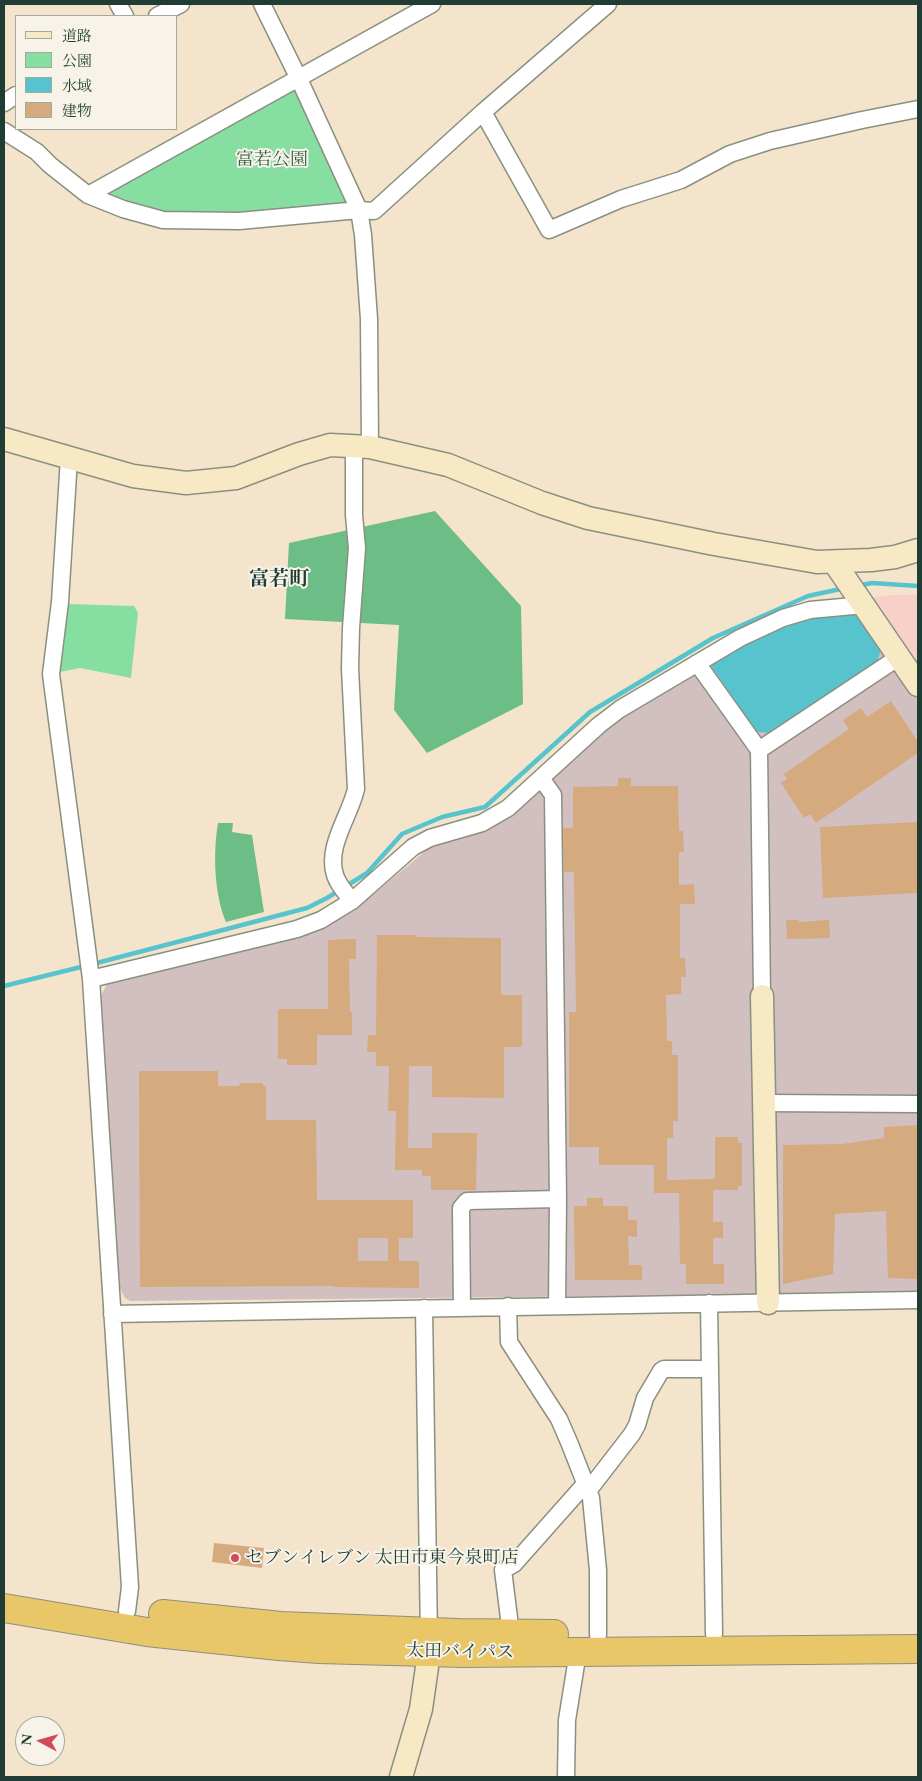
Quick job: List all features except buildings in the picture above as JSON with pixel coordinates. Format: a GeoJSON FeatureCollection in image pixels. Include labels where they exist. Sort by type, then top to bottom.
{"type":"FeatureCollection","features":[{"type":"Feature","properties":{"kind":"highway","name":"太田バイパス"},"geometry":{"type":"LineString","coordinates":[[4,1589],[22,1594],[127,1611],[429,1642],[510,1634],[588,1644],[714,1634],[918,1631]]}},
{"type":"Feature","properties":{"kind":"highway","name":"太田バイパス"},"geometry":{"type":"LineString","coordinates":[[4,1608],[147,1632],[279,1646],[429,1642],[918,1649]]}},
{"type":"Feature","properties":{"kind":"street"},"geometry":{"type":"LineString","coordinates":[[118,4],[124,15]]}},
{"type":"Feature","properties":{"kind":"street"},"geometry":{"type":"LineString","coordinates":[[159,15],[181,4]]}},
{"type":"Feature","properties":{"kind":"street"},"geometry":{"type":"LineString","coordinates":[[262,4],[300,78],[359,210],[364,235],[369,319],[362,446],[354,516],[356,548],[350,668],[356,789],[353,803],[337,841],[333,866],[345,892]]}},
{"type":"Feature","properties":{"kind":"street"},"geometry":{"type":"LineString","coordinates":[[88,194],[432,4]]}},
{"type":"Feature","properties":{"kind":"street"},"geometry":{"type":"LineString","coordinates":[[4,132],[37,152],[88,194],[123,209],[163,220],[239,221],[359,210],[374,211],[483,112],[608,4]]}},
{"type":"Feature","properties":{"kind":"street"},"geometry":{"type":"LineString","coordinates":[[4,102],[15,96]]}},
{"type":"Feature","properties":{"kind":"street"},"geometry":{"type":"LineString","coordinates":[[483,112],[549,230],[621,199],[681,180],[730,154],[770,141],[918,109]]}},
{"type":"Feature","properties":{"kind":"street"},"geometry":{"type":"LineString","coordinates":[[4,440],[133,476],[186,483],[236,478],[299,454],[330,445],[362,446],[448,465],[542,503],[588,518],[739,549],[817,562],[895,557],[918,550]]}},
{"type":"Feature","properties":{"kind":"street"},"geometry":{"type":"LineString","coordinates":[[69,458],[60,602],[51,674],[90,968],[130,1587],[127,1611]]}},
{"type":"Feature","properties":{"kind":"street"},"geometry":{"type":"LineString","coordinates":[[834,562],[918,685]]}},
{"type":"Feature","properties":{"kind":"street"},"geometry":{"type":"LineString","coordinates":[[90,968],[297,930],[320,920],[345,892],[413,847],[430,838],[482,823],[508,808],[599,725],[620,709],[740,638],[783,618],[856,593]]}},
{"type":"Feature","properties":{"kind":"street"},"geometry":{"type":"LineString","coordinates":[[759,750],[899,657]]}},
{"type":"Feature","properties":{"kind":"street"},"geometry":{"type":"LineString","coordinates":[[697,663],[759,750],[768,1303]]}},
{"type":"Feature","properties":{"kind":"street"},"geometry":{"type":"LineString","coordinates":[[541,778],[553,794],[558,1199],[557,1306]]}},
{"type":"Feature","properties":{"kind":"street"},"geometry":{"type":"LineString","coordinates":[[765,1103],[918,1104]]}},
{"type":"Feature","properties":{"kind":"street"},"geometry":{"type":"LineString","coordinates":[[462,1307],[461,1208],[467,1201],[558,1199]]}},
{"type":"Feature","properties":{"kind":"street"},"geometry":{"type":"LineString","coordinates":[[112,1314],[918,1300]]}},
{"type":"Feature","properties":{"kind":"street"},"geometry":{"type":"LineString","coordinates":[[709,1303],[714,1634]]}},
{"type":"Feature","properties":{"kind":"street"},"geometry":{"type":"LineString","coordinates":[[508,1306],[509,1342],[559,1420],[570,1442],[590,1498],[598,1570],[588,1644],[567,1720],[566,1777]]}},
{"type":"Feature","properties":{"kind":"street"},"geometry":{"type":"LineString","coordinates":[[401,1777],[420,1708],[429,1642],[424,1308]]}},
{"type":"Feature","properties":{"kind":"street"},"geometry":{"type":"LineString","coordinates":[[510,1634],[503,1570],[514,1564],[586,1488],[632,1434],[638,1425],[645,1398],[661,1371],[664,1369],[710,1369]]}},
{"type":"Feature","properties":{"kind":"shaded area"},"geometry":{"type":"Polygon","coordinates":[[[891,595],[918,595],[918,674],[865,598],[891,595]]]}},
{"type":"Feature","properties":{"kind":"shaded area"},"geometry":{"type":"Polygon","coordinates":[[[854,612],[882,647],[918,700],[918,1293],[130,1301],[125,1298],[120,1288],[100,998],[107,984],[286,940],[328,925],[352,912],[429,848],[511,815],[599,736],[625,717],[688,680],[709,663],[854,612]]]}},
{"type":"Feature","properties":{"kind":"green space","name":"富若公園"},"geometry":{"type":"Polygon","coordinates":[[[299,79],[359,210],[163,220],[88,195],[299,79]]]}},
{"type":"Feature","properties":{"kind":"green space"},"geometry":{"type":"Polygon","coordinates":[[[435,511],[521,606],[523,704],[427,753],[394,710],[399,625],[285,619],[289,543],[435,511]]]}},
{"type":"Feature","properties":{"kind":"green space"},"geometry":{"type":"Polygon","coordinates":[[[67,604],[134,606],[138,613],[131,678],[80,668],[60,672],[61,644],[67,604]]]}},
{"type":"Feature","properties":{"kind":"green space"},"geometry":{"type":"Polygon","coordinates":[[[218,823],[233,823],[232,832],[252,835],[264,912],[226,922],[217,886],[215,847],[218,823]]]}},
{"type":"Feature","properties":{"kind":"water"},"geometry":{"type":"Polygon","coordinates":[[[853,613],[882,648],[878,658],[880,660],[771,733],[757,732],[709,663],[744,642],[812,615],[853,613]]]}},
{"type":"Feature","properties":{"kind":"waterway"},"geometry":{"type":"LineString","coordinates":[[857,586],[872,583],[918,586]]}},
{"type":"Feature","properties":{"kind":"waterway"},"geometry":{"type":"LineString","coordinates":[[93,964],[307,908],[367,873],[402,834],[442,817],[485,807],[590,712],[713,638],[808,596],[845,588]]}},
{"type":"Feature","properties":{"kind":"waterway"},"geometry":{"type":"LineString","coordinates":[[4,986],[85,966]]}},
{"type":"Feature","properties":{"kind":"place","name":"セブンイレブン 太田市東今泉町店"},"geometry":{"type":"Point","coordinates":[235,1558]}},
{"type":"Feature","properties":{"kind":"district","name":"富若町"},"geometry":{"type":"Point","coordinates":[279,580]}}]}
